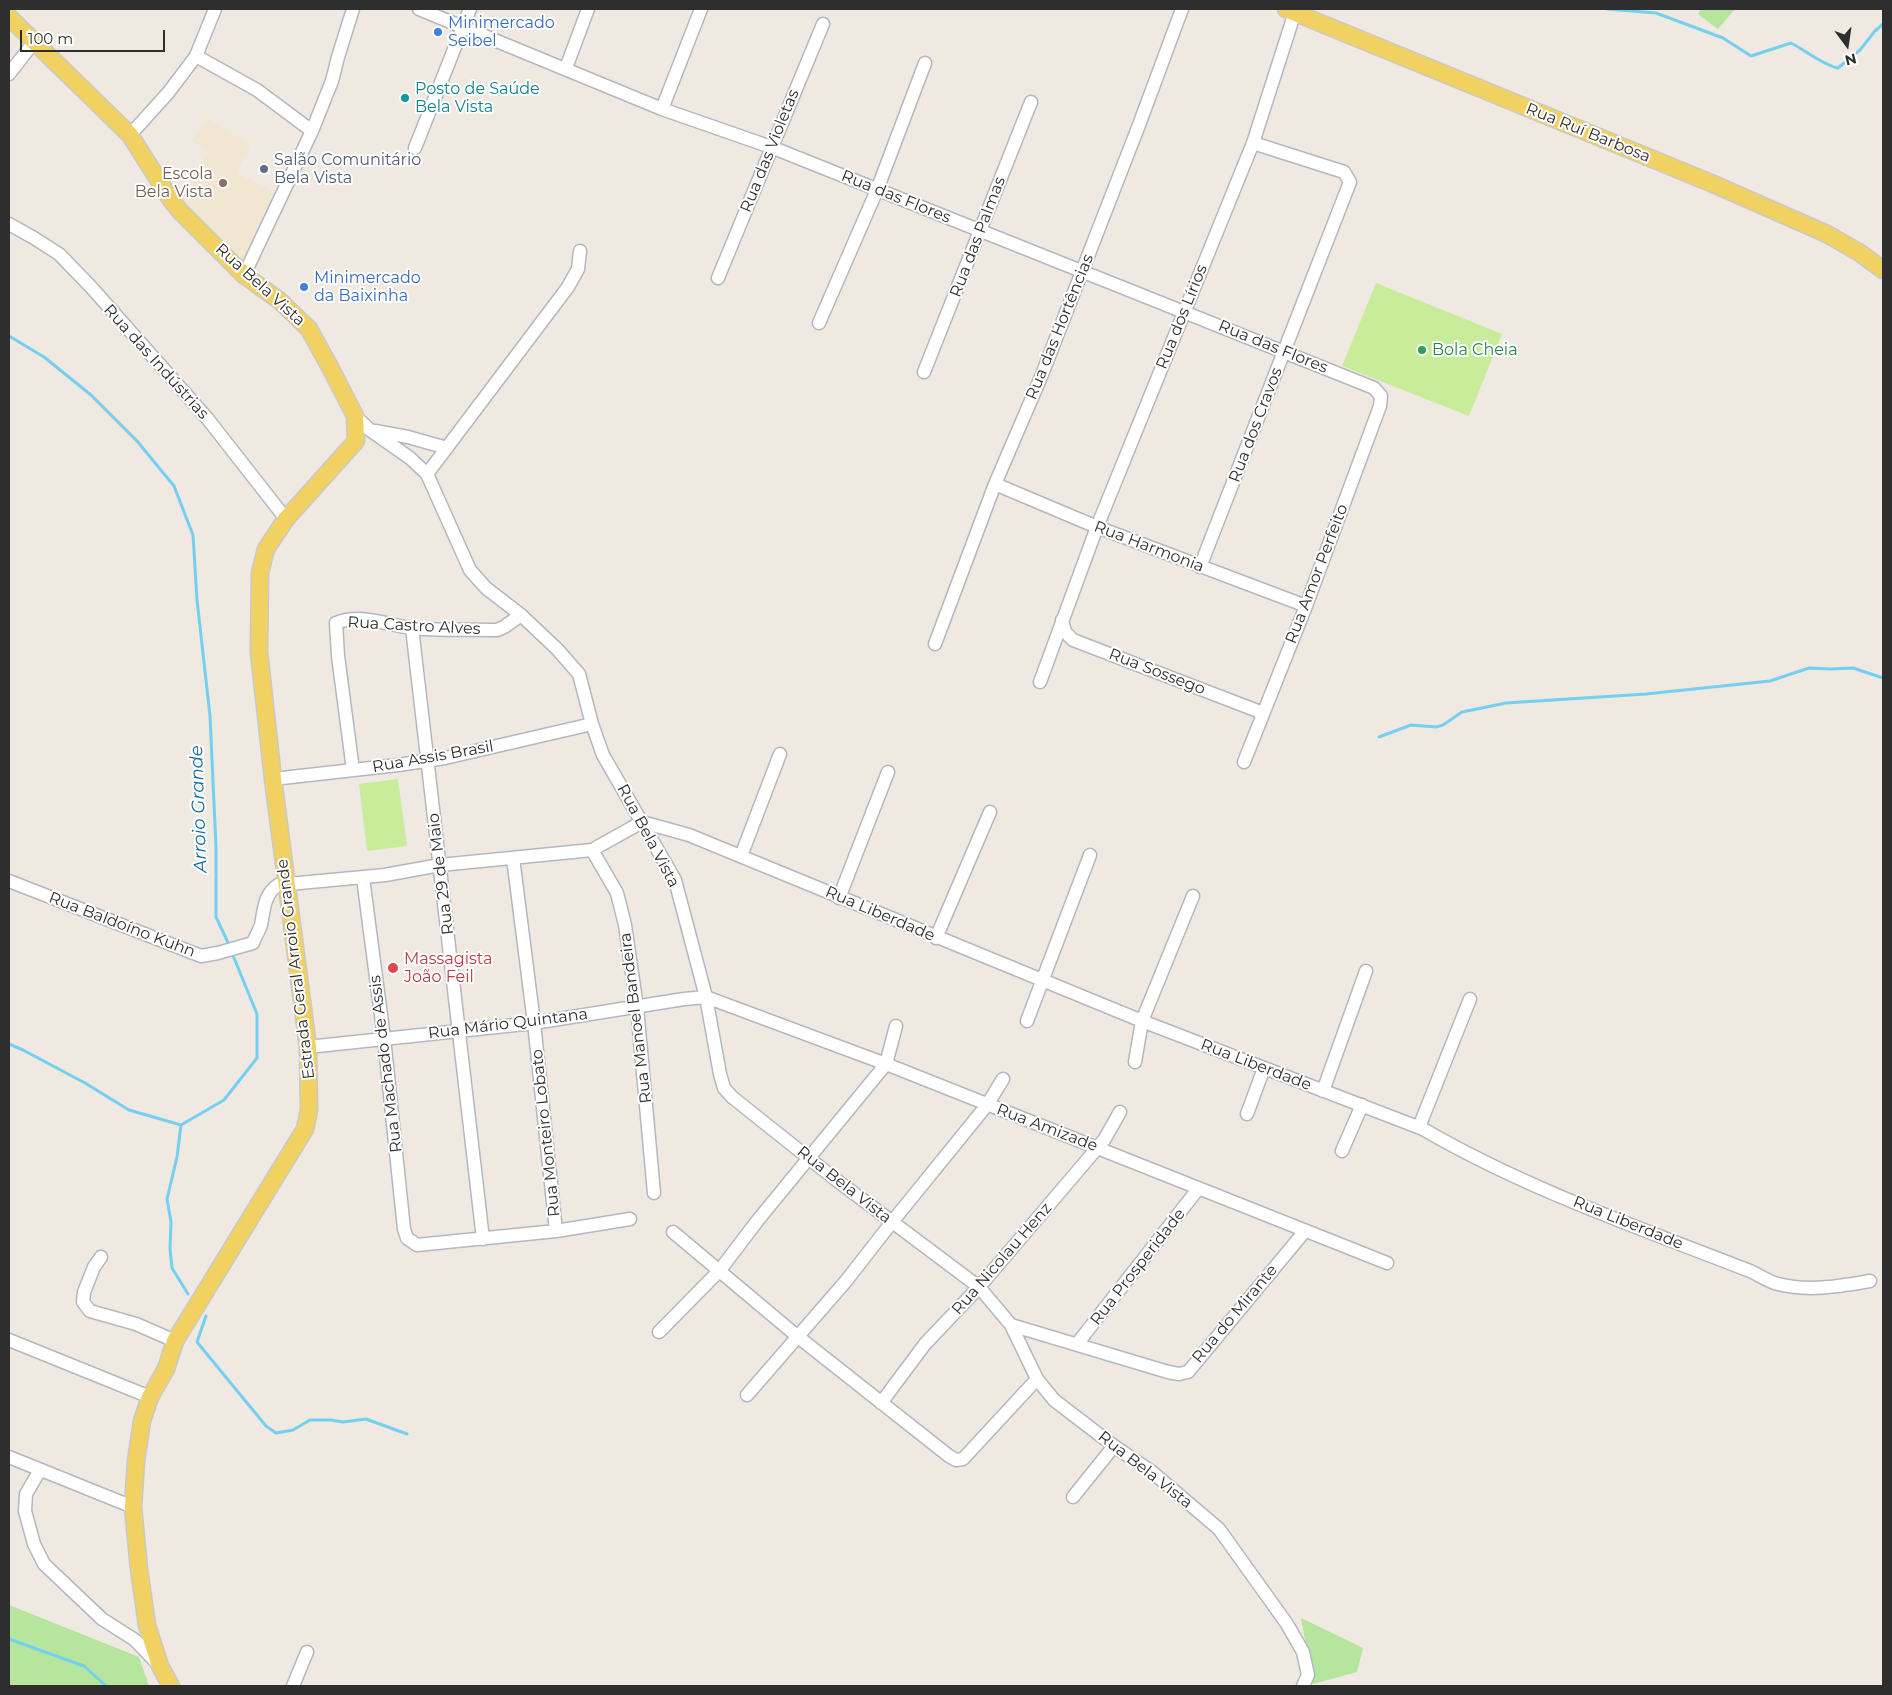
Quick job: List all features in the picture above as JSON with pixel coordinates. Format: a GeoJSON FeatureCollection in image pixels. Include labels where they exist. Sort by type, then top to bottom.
{"type":"FeatureCollection","features":[{"type":"Feature","properties":{"kind":"main road","name":"Rua Ruí Barbosa"},"geometry":{"type":"LineString","coordinates":[[1291,10],[1750,200],[1827,234],[1860,252],[1883,270]]}},
{"type":"Feature","properties":{"kind":"main road","name":"Rua Bela Vista"},"geometry":{"type":"LineString","coordinates":[[9,17],[130,135],[171,200],[244,275],[280,301],[308,330],[332,369],[355,416]]}},
{"type":"Feature","properties":{"kind":"main road","name":"Estrada Geral Arroio Grande"},"geometry":{"type":"LineString","coordinates":[[171,1686],[160,1666],[147,1625],[139,1569],[133,1508],[136,1461],[142,1421],[150,1397],[166,1369],[175,1342],[304,1129],[309,1110],[308,1047],[272,779],[259,652],[260,573],[266,549],[286,519],[356,441],[355,416]]}},
{"type":"Feature","properties":{"kind":"street"},"geometry":{"type":"LineString","coordinates":[[130,135],[168,93],[196,56],[215,9]]}},
{"type":"Feature","properties":{"kind":"street"},"geometry":{"type":"LineString","coordinates":[[244,275],[312,131],[332,81],[353,9]]}},
{"type":"Feature","properties":{"kind":"street","name":"Rua das Flores"},"geometry":{"type":"LineString","coordinates":[[419,9],[662,108],[771,147],[1083,270],[1374,388]]}},
{"type":"Feature","properties":{"kind":"street"},"geometry":{"type":"LineString","coordinates":[[415,148],[470,9]]}},
{"type":"Feature","properties":{"kind":"street"},"geometry":{"type":"LineString","coordinates":[[566,68],[588,9]]}},
{"type":"Feature","properties":{"kind":"street"},"geometry":{"type":"LineString","coordinates":[[662,108],[701,9]]}},
{"type":"Feature","properties":{"kind":"street","name":"Rua das Hortências"},"geometry":{"type":"LineString","coordinates":[[935,644],[994,484],[1042,377],[1182,9]]}},
{"type":"Feature","properties":{"kind":"street","name":"Rua dos Lírios"},"geometry":{"type":"LineString","coordinates":[[1040,682],[1096,527],[1253,143],[1291,10]]}},
{"type":"Feature","properties":{"kind":"street","name":"Rua das Violetas"},"geometry":{"type":"LineString","coordinates":[[718,278],[823,24]]}},
{"type":"Feature","properties":{"kind":"street"},"geometry":{"type":"LineString","coordinates":[[9,74],[34,42]]}},
{"type":"Feature","properties":{"kind":"street"},"geometry":{"type":"LineString","coordinates":[[196,56],[258,90],[312,131]]}},
{"type":"Feature","properties":{"kind":"street"},"geometry":{"type":"LineString","coordinates":[[819,323],[877,190],[925,64]]}},
{"type":"Feature","properties":{"kind":"street","name":"Rua das Palmas"},"geometry":{"type":"LineString","coordinates":[[924,372],[1031,102]]}},
{"type":"Feature","properties":{"kind":"street","name":"Rua dos Cravos"},"geometry":{"type":"LineString","coordinates":[[1200,567],[1350,182],[1344,172],[1253,143]]}},
{"type":"Feature","properties":{"kind":"street","name":"Rua das Indústrias"},"geometry":{"type":"LineString","coordinates":[[9,224],[59,254],[91,287],[207,418],[286,519]]}},
{"type":"Feature","properties":{"kind":"street"},"geometry":{"type":"LineString","coordinates":[[427,474],[568,287],[578,269],[580,251]]}},
{"type":"Feature","properties":{"kind":"street","name":"Rua Amor Perfeito"},"geometry":{"type":"LineString","coordinates":[[1244,762],[1306,606],[1380,406],[1381,396],[1374,388]]}},
{"type":"Feature","properties":{"kind":"street","name":"Rua Bela Vista"},"geometry":{"type":"LineString","coordinates":[[355,416],[370,430],[410,458],[427,474],[470,570],[486,588],[520,614],[557,649],[579,674],[592,724],[603,755],[675,880],[706,997],[724,1088],[808,1157],[979,1287],[1011,1325],[1037,1379],[1054,1400],[1114,1446],[1152,1472],[1219,1529],[1287,1624],[1303,1652],[1308,1675],[1303,1686]]}},
{"type":"Feature","properties":{"kind":"street"},"geometry":{"type":"LineString","coordinates":[[370,430],[408,437],[447,448]]}},
{"type":"Feature","properties":{"kind":"street","name":"Rua Harmonia"},"geometry":{"type":"LineString","coordinates":[[994,484],[1096,527],[1306,606]]}},
{"type":"Feature","properties":{"kind":"street","name":"Rua Castro Alves"},"geometry":{"type":"LineString","coordinates":[[352,770],[338,656],[336,623],[343,620],[356,619],[412,628],[496,630],[504,628],[520,614]]}},
{"type":"Feature","properties":{"kind":"street","name":"Rua Sossego"},"geometry":{"type":"LineString","coordinates":[[1062,620],[1065,632],[1073,640],[1264,713]]}},
{"type":"Feature","properties":{"kind":"street","name":"Rua 29 de Maio"},"geometry":{"type":"LineString","coordinates":[[412,628],[483,1239]]}},
{"type":"Feature","properties":{"kind":"street","name":"Rua Assis Brasil"},"geometry":{"type":"LineString","coordinates":[[272,779],[427,760],[592,724]]}},
{"type":"Feature","properties":{"kind":"street"},"geometry":{"type":"LineString","coordinates":[[741,856],[780,754]]}},
{"type":"Feature","properties":{"kind":"street"},"geometry":{"type":"LineString","coordinates":[[839,898],[888,772]]}},
{"type":"Feature","properties":{"kind":"street"},"geometry":{"type":"LineString","coordinates":[[936,938],[990,812]]}},
{"type":"Feature","properties":{"kind":"street"},"geometry":{"type":"LineString","coordinates":[[286,884],[364,878],[440,865],[592,850],[642,822]]}},
{"type":"Feature","properties":{"kind":"street","name":"Rua Liberdade"},"geometry":{"type":"LineString","coordinates":[[642,822],[689,834],[1041,981],[1419,1127],[1464,1152],[1538,1187],[1750,1271],[1777,1284],[1807,1289],[1870,1281]]}},
{"type":"Feature","properties":{"kind":"street","name":"Rua Manoel Bandeira"},"geometry":{"type":"LineString","coordinates":[[592,850],[617,893],[625,925],[637,1007],[654,1192]]}},
{"type":"Feature","properties":{"kind":"street"},"geometry":{"type":"LineString","coordinates":[[1027,1021],[1090,855]]}},
{"type":"Feature","properties":{"kind":"street","name":"Rua Monteiro Lobato"},"geometry":{"type":"LineString","coordinates":[[513,858],[534,1023],[556,1231]]}},
{"type":"Feature","properties":{"kind":"street","name":"Rua Machado de Assis"},"geometry":{"type":"LineString","coordinates":[[364,878],[384,1038],[404,1229],[407,1238],[417,1245],[483,1239]]}},
{"type":"Feature","properties":{"kind":"street","name":"Rua Baldoíno Kuhn"},"geometry":{"type":"LineString","coordinates":[[9,881],[201,956],[253,944],[261,926],[262,915],[270,890],[278,885],[286,884]]}},
{"type":"Feature","properties":{"kind":"street"},"geometry":{"type":"LineString","coordinates":[[1135,1062],[1142,1021],[1192,896]]}},
{"type":"Feature","properties":{"kind":"street"},"geometry":{"type":"LineString","coordinates":[[1323,1091],[1366,971]]}},
{"type":"Feature","properties":{"kind":"street","name":"Rua Mário Quintana"},"geometry":{"type":"LineString","coordinates":[[308,1047],[534,1023],[706,997]]}},
{"type":"Feature","properties":{"kind":"street","name":"Rua Amizade"},"geometry":{"type":"LineString","coordinates":[[706,997],[886,1064],[1387,1263]]}},
{"type":"Feature","properties":{"kind":"street"},"geometry":{"type":"LineString","coordinates":[[1419,1127],[1470,999]]}},
{"type":"Feature","properties":{"kind":"street"},"geometry":{"type":"LineString","coordinates":[[659,1332],[720,1270],[808,1157],[886,1064],[896,1026]]}},
{"type":"Feature","properties":{"kind":"street"},"geometry":{"type":"LineString","coordinates":[[1247,1114],[1264,1068]]}},
{"type":"Feature","properties":{"kind":"street"},"geometry":{"type":"LineString","coordinates":[[747,1395],[846,1281],[987,1105],[1003,1079]]}},
{"type":"Feature","properties":{"kind":"street"},"geometry":{"type":"LineString","coordinates":[[1342,1151],[1362,1105]]}},
{"type":"Feature","properties":{"kind":"street","name":"Rua Nicolau Henz"},"geometry":{"type":"LineString","coordinates":[[880,1403],[925,1344],[979,1287],[1098,1148],[1120,1112]]}},
{"type":"Feature","properties":{"kind":"street","name":"Rua Prosperidade"},"geometry":{"type":"LineString","coordinates":[[1077,1344],[1198,1189]]}},
{"type":"Feature","properties":{"kind":"street"},"geometry":{"type":"LineString","coordinates":[[483,1239],[556,1231],[630,1219]]}},
{"type":"Feature","properties":{"kind":"street","name":"Rua do Mirante"},"geometry":{"type":"LineString","coordinates":[[1011,1325],[1168,1372],[1178,1374],[1188,1372],[1305,1231]]}},
{"type":"Feature","properties":{"kind":"street"},"geometry":{"type":"LineString","coordinates":[[673,1232],[880,1403],[956,1460],[964,1459],[1037,1379]]}},
{"type":"Feature","properties":{"kind":"street"},"geometry":{"type":"LineString","coordinates":[[101,1257],[84,1292],[83,1302],[90,1311],[136,1324],[175,1342]]}},
{"type":"Feature","properties":{"kind":"street"},"geometry":{"type":"LineString","coordinates":[[9,1340],[150,1397]]}},
{"type":"Feature","properties":{"kind":"street"},"geometry":{"type":"LineString","coordinates":[[1073,1497],[1114,1446]]}},
{"type":"Feature","properties":{"kind":"street"},"geometry":{"type":"LineString","coordinates":[[9,1457],[133,1508]]}},
{"type":"Feature","properties":{"kind":"street"},"geometry":{"type":"LineString","coordinates":[[40,1470],[26,1494],[24,1511],[34,1544],[44,1564],[102,1619],[135,1640],[160,1666]]}},
{"type":"Feature","properties":{"kind":"street"},"geometry":{"type":"LineString","coordinates":[[293,1686],[307,1652]]}},
{"type":"Feature","properties":{"kind":"shaded area","name":"Escola Bela Vista"},"geometry":{"type":"Polygon","coordinates":[[[209,119],[250,145],[236,173],[279,194],[242,263],[177,200],[209,152],[192,141],[209,119]]]}},
{"type":"Feature","properties":{"kind":"green space"},"geometry":{"type":"Polygon","coordinates":[[[1701,9],[1735,9],[1718,29],[1698,14],[1701,9]]]}},
{"type":"Feature","properties":{"kind":"green space","name":"Bola Cheia"},"geometry":{"type":"Polygon","coordinates":[[[1376,283],[1502,334],[1469,416],[1342,366],[1376,283]]]}},
{"type":"Feature","properties":{"kind":"green space"},"geometry":{"type":"Polygon","coordinates":[[[398,779],[407,846],[367,851],[359,784],[398,779]]]}},
{"type":"Feature","properties":{"kind":"green space"},"geometry":{"type":"Polygon","coordinates":[[[9,1605],[139,1657],[149,1686],[9,1686],[9,1605]]]}},
{"type":"Feature","properties":{"kind":"green space"},"geometry":{"type":"Polygon","coordinates":[[[1301,1618],[1363,1648],[1357,1672],[1313,1684],[1301,1618]]]}},
{"type":"Feature","properties":{"kind":"waterway"},"geometry":{"type":"LineString","coordinates":[[1607,9],[1656,13],[1723,38],[1751,56],[1791,43],[1820,61],[1838,68],[1860,50],[1883,24]]}},
{"type":"Feature","properties":{"kind":"waterway","name":"Arroio Grande"},"geometry":{"type":"LineString","coordinates":[[9,336],[44,357],[91,395],[137,441],[174,486],[193,535],[197,600],[210,716],[216,847],[216,917],[230,947]]}},
{"type":"Feature","properties":{"kind":"waterway"},"geometry":{"type":"LineString","coordinates":[[1379,737],[1411,725],[1436,727],[1443,725],[1462,712],[1506,703],[1646,694],[1770,681],[1809,668],[1853,668],[1883,678]]}},
{"type":"Feature","properties":{"kind":"waterway","name":"Arroio Grande"},"geometry":{"type":"LineString","coordinates":[[9,1044],[85,1083],[129,1110],[181,1125],[224,1100],[257,1058],[257,1014],[232,953]]}},
{"type":"Feature","properties":{"kind":"waterway"},"geometry":{"type":"LineString","coordinates":[[181,1125],[177,1157],[167,1199],[171,1222],[170,1249],[172,1268],[188,1294]]}},
{"type":"Feature","properties":{"kind":"waterway"},"geometry":{"type":"LineString","coordinates":[[206,1316],[197,1342],[266,1426],[276,1433],[293,1430],[310,1420],[343,1422],[366,1419],[407,1434]]}},
{"type":"Feature","properties":{"kind":"waterway","name":"Arroio Grande"},"geometry":{"type":"LineString","coordinates":[[9,1639],[84,1666],[106,1686]]}},
{"type":"Feature","properties":{"kind":"place","name":"Minimercado Seibel"},"geometry":{"type":"Point","coordinates":[438,32]}},
{"type":"Feature","properties":{"kind":"place","name":"Posto de Saúde Bela Vista"},"geometry":{"type":"Point","coordinates":[405,98]}},
{"type":"Feature","properties":{"kind":"place","name":"Salão Comunitário Bela Vista"},"geometry":{"type":"Point","coordinates":[264,169]}},
{"type":"Feature","properties":{"kind":"place","name":"Escola Bela Vista"},"geometry":{"type":"Point","coordinates":[223,183]}},
{"type":"Feature","properties":{"kind":"place","name":"Minimercado da Baixinha"},"geometry":{"type":"Point","coordinates":[304,287]}},
{"type":"Feature","properties":{"kind":"place","name":"Bola Cheia"},"geometry":{"type":"Point","coordinates":[1422,350]}},
{"type":"Feature","properties":{"kind":"place","name":"Massagista João Feil"},"geometry":{"type":"Point","coordinates":[393,968]}}]}
